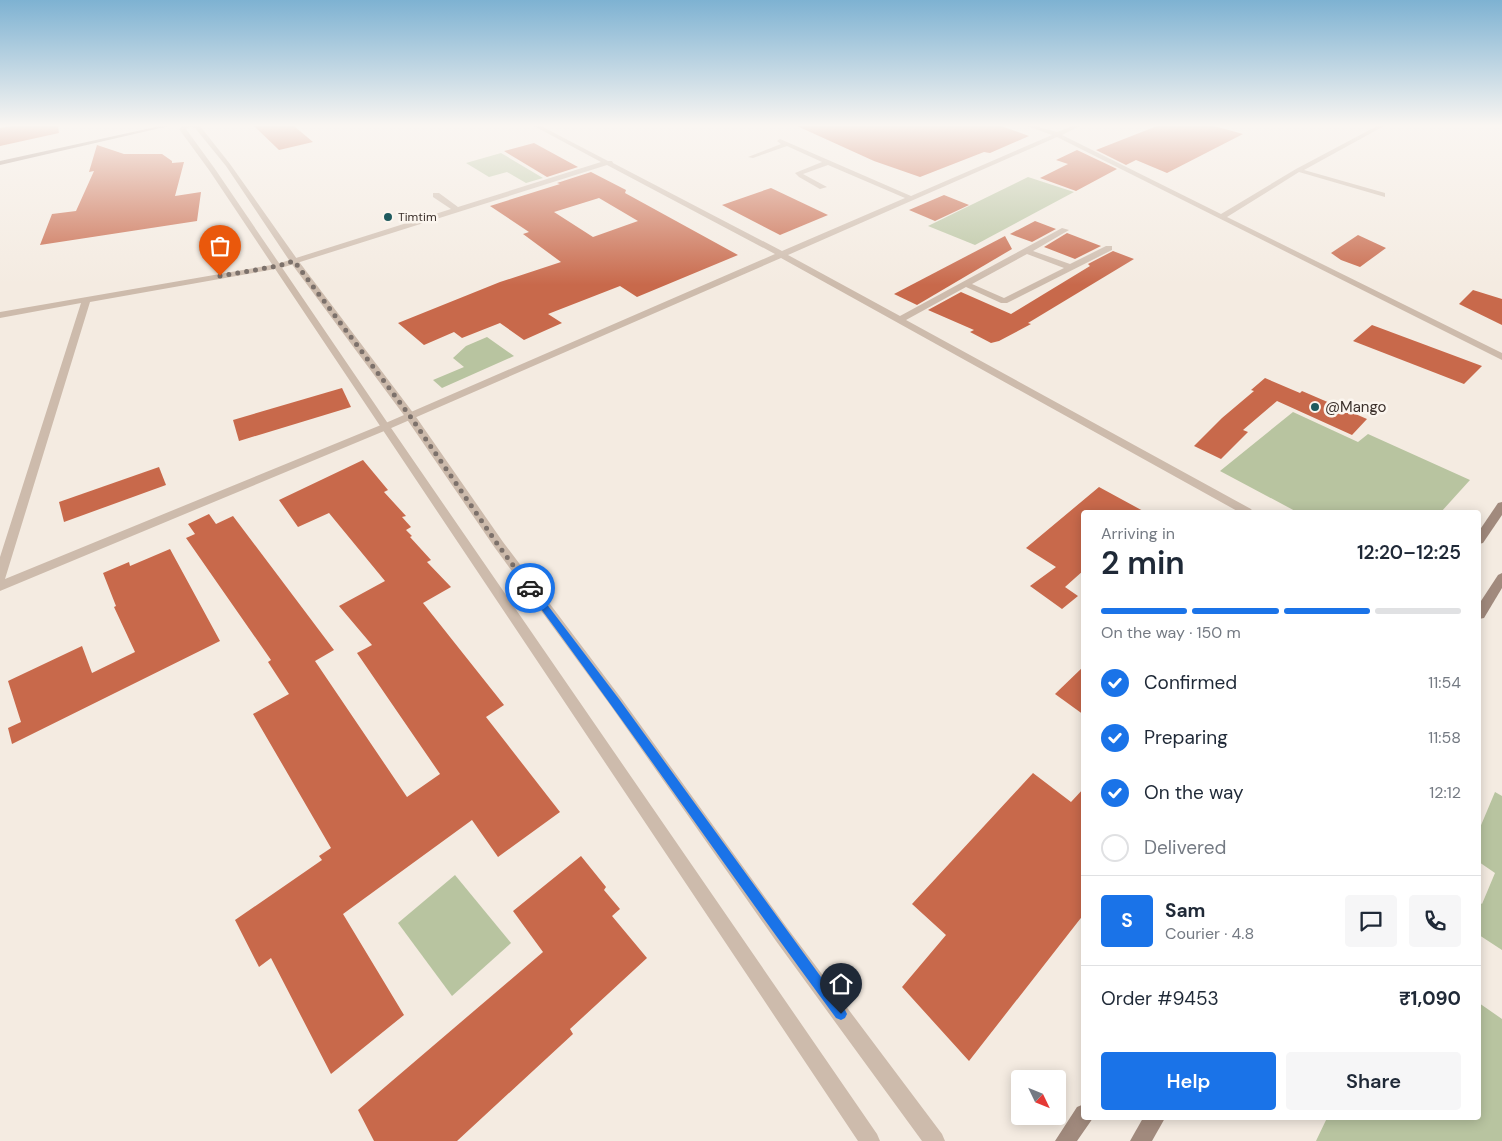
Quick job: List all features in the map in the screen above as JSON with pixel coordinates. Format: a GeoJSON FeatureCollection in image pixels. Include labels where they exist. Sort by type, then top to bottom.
{"type":"FeatureCollection","features":[{"type":"Feature","properties":{"kind":"main road"},"geometry":{"type":"LineString","coordinates":[[1481,537],[1502,506]]}},
{"type":"Feature","properties":{"kind":"main road"},"geometry":{"type":"LineString","coordinates":[[1481,611],[1502,578]]}},
{"type":"Feature","properties":{"kind":"main road"},"geometry":{"type":"LineString","coordinates":[[1065,1141],[1081,1118]]}},
{"type":"Feature","properties":{"kind":"main road"},"geometry":{"type":"LineString","coordinates":[[1140,1141],[1154,1120]]}},
{"type":"Feature","properties":{"kind":"street"},"geometry":{"type":"LineString","coordinates":[[219,179],[870,1141]]}},
{"type":"Feature","properties":{"kind":"street"},"geometry":{"type":"LineString","coordinates":[[238,179],[294,261],[410,416],[498,545],[616,702],[782,935],[935,1141]]}},
{"type":"Feature","properties":{"kind":"street"},"geometry":{"type":"LineString","coordinates":[[0,315],[278,266],[555,179]]}},
{"type":"Feature","properties":{"kind":"street"},"geometry":{"type":"LineString","coordinates":[[642,179],[1243,510]]}},
{"type":"Feature","properties":{"kind":"street"},"geometry":{"type":"LineString","coordinates":[[807,179],[823,187]]}},
{"type":"Feature","properties":{"kind":"street"},"geometry":{"type":"LineString","coordinates":[[868,179],[910,198]]}},
{"type":"Feature","properties":{"kind":"street"},"geometry":{"type":"LineString","coordinates":[[0,586],[385,427],[953,179]]}},
{"type":"Feature","properties":{"kind":"street"},"geometry":{"type":"LineString","coordinates":[[1146,179],[1502,357]]}},
{"type":"Feature","properties":{"kind":"street"},"geometry":{"type":"LineString","coordinates":[[1221,217],[1283,179]]}},
{"type":"Feature","properties":{"kind":"street"},"geometry":{"type":"LineString","coordinates":[[1329,179],[1382,195]]}},
{"type":"Feature","properties":{"kind":"street"},"geometry":{"type":"LineString","coordinates":[[436,195],[457,210]]}},
{"type":"Feature","properties":{"kind":"street"},"geometry":{"type":"LineString","coordinates":[[450,204],[479,196]]}},
{"type":"Feature","properties":{"kind":"street"},"geometry":{"type":"LineString","coordinates":[[899,320],[1066,230]]}},
{"type":"Feature","properties":{"kind":"street"},"geometry":{"type":"LineString","coordinates":[[966,284],[1004,301],[1110,248]]}},
{"type":"Feature","properties":{"kind":"street"},"geometry":{"type":"LineString","coordinates":[[1027,250],[1070,268]]}},
{"type":"Feature","properties":{"kind":"street"},"geometry":{"type":"LineString","coordinates":[[0,578],[86,300]]}},
{"type":"Feature","properties":{"kind":"green space"},"geometry":{"type":"Polygon","coordinates":[[[520,179],[539,179],[526,183],[520,179]]]}},
{"type":"Feature","properties":{"kind":"green space"},"geometry":{"type":"Polygon","coordinates":[[[1023,179],[1035,179],[1074,192],[975,245],[928,226],[1023,179]]]}},
{"type":"Feature","properties":{"kind":"green space"},"geometry":{"type":"Polygon","coordinates":[[[487,337],[514,356],[442,388],[433,380],[464,367],[453,358],[466,346],[487,337]]]}},
{"type":"Feature","properties":{"kind":"green space"},"geometry":{"type":"Polygon","coordinates":[[[1293,412],[1358,442],[1368,434],[1470,480],[1443,510],[1293,510],[1220,471],[1293,412]]]}},
{"type":"Feature","properties":{"kind":"green space"},"geometry":{"type":"Polygon","coordinates":[[[1495,792],[1502,796],[1502,950],[1481,936],[1481,903],[1495,873],[1481,863],[1481,825],[1495,792]]]}},
{"type":"Feature","properties":{"kind":"green space"},"geometry":{"type":"Polygon","coordinates":[[[455,875],[511,943],[452,996],[398,923],[455,875]]]}},
{"type":"Feature","properties":{"kind":"green space"},"geometry":{"type":"Polygon","coordinates":[[[1481,1004],[1502,1019],[1502,1141],[1316,1141],[1326,1120],[1481,1120],[1481,1004]]]}},
{"type":"Feature","properties":{"kind":"building"},"geometry":{"type":"Polygon","coordinates":[[[90,179],[179,179],[175,196],[201,192],[197,221],[40,245],[52,214],[76,211],[90,179]]]}},
{"type":"Feature","properties":{"kind":"building"},"geometry":{"type":"Polygon","coordinates":[[[569,179],[605,179],[626,190],[625,193],[738,255],[637,297],[620,286],[548,314],[562,323],[524,340],[500,323],[462,338],[454,332],[424,345],[398,323],[500,282],[561,262],[523,234],[529,232],[490,206],[560,184],[557,183],[569,179]],[[599,198],[554,212],[593,237],[638,221],[599,198]]]}},
{"type":"Feature","properties":{"kind":"building"},"geometry":{"type":"Polygon","coordinates":[[[1043,179],[1098,179],[1076,191],[1043,179]]]}},
{"type":"Feature","properties":{"kind":"building"},"geometry":{"type":"Polygon","coordinates":[[[771,188],[828,215],[780,235],[722,205],[771,188]]]}},
{"type":"Feature","properties":{"kind":"building"},"geometry":{"type":"Polygon","coordinates":[[[944,195],[969,205],[935,221],[909,210],[944,195]]]}},
{"type":"Feature","properties":{"kind":"building"},"geometry":{"type":"Polygon","coordinates":[[[1035,221],[1056,229],[1032,242],[1010,234],[1035,221]]]}},
{"type":"Feature","properties":{"kind":"building"},"geometry":{"type":"Polygon","coordinates":[[[1067,233],[1101,246],[1075,259],[1044,247],[1067,233]]]}},
{"type":"Feature","properties":{"kind":"building"},"geometry":{"type":"Polygon","coordinates":[[[1358,235],[1386,248],[1360,267],[1341,260],[1331,253],[1358,235]]]}},
{"type":"Feature","properties":{"kind":"building"},"geometry":{"type":"Polygon","coordinates":[[[1005,236],[1012,249],[917,305],[894,294],[1005,236]]]}},
{"type":"Feature","properties":{"kind":"building"},"geometry":{"type":"Polygon","coordinates":[[[1113,251],[1134,259],[1028,323],[1031,324],[999,341],[991,343],[970,332],[974,330],[928,310],[961,292],[1011,314],[1090,266],[1088,264],[1113,251]]]}},
{"type":"Feature","properties":{"kind":"building"},"geometry":{"type":"Polygon","coordinates":[[[1473,290],[1502,299],[1502,325],[1459,304],[1473,290]]]}},
{"type":"Feature","properties":{"kind":"building"},"geometry":{"type":"Polygon","coordinates":[[[1372,325],[1482,366],[1464,384],[1353,341],[1372,325]]]}},
{"type":"Feature","properties":{"kind":"building","name":"@Mango"},"geometry":{"type":"Polygon","coordinates":[[[1265,378],[1300,393],[1302,391],[1367,419],[1352,435],[1277,401],[1243,430],[1248,432],[1221,459],[1194,446],[1222,418],[1254,391],[1251,390],[1265,378]]]}},
{"type":"Feature","properties":{"kind":"building"},"geometry":{"type":"Polygon","coordinates":[[[342,388],[351,407],[239,441],[233,420],[342,388]]]}},
{"type":"Feature","properties":{"kind":"building"},"geometry":{"type":"Polygon","coordinates":[[[363,460],[388,490],[384,492],[406,516],[402,517],[411,527],[406,530],[431,560],[427,562],[451,587],[423,603],[504,705],[486,717],[560,812],[498,857],[472,820],[343,914],[404,1015],[331,1074],[271,958],[259,967],[235,920],[322,860],[319,856],[331,848],[253,714],[289,694],[268,662],[271,660],[186,538],[195,534],[188,524],[209,514],[216,524],[233,516],[334,650],[315,661],[407,797],[440,774],[357,653],[372,645],[339,606],[385,581],[329,513],[298,527],[279,500],[363,460]]]}},
{"type":"Feature","properties":{"kind":"building"},"geometry":{"type":"Polygon","coordinates":[[[159,467],[166,485],[64,522],[59,502],[159,467]]]}},
{"type":"Feature","properties":{"kind":"building"},"geometry":{"type":"Polygon","coordinates":[[[1099,487],[1141,510],[1081,510],[1081,573],[1065,587],[1078,596],[1062,609],[1030,586],[1056,567],[1026,548],[1099,487]]]}},
{"type":"Feature","properties":{"kind":"building"},"geometry":{"type":"Polygon","coordinates":[[[170,549],[220,641],[12,744],[8,728],[21,722],[8,681],[82,646],[92,673],[135,652],[114,607],[116,606],[103,573],[129,562],[130,566],[170,549]]]}},
{"type":"Feature","properties":{"kind":"building"},"geometry":{"type":"Polygon","coordinates":[[[1081,669],[1081,713],[1055,694],[1081,669]]]}},
{"type":"Feature","properties":{"kind":"building"},"geometry":{"type":"Polygon","coordinates":[[[1033,773],[1071,802],[1081,791],[1081,918],[969,1061],[902,987],[946,935],[912,904],[1033,773]]]}},
{"type":"Feature","properties":{"kind":"building"},"geometry":{"type":"Polygon","coordinates":[[[581,856],[606,887],[604,890],[620,909],[612,916],[647,958],[570,1029],[573,1034],[457,1141],[374,1141],[358,1110],[543,952],[513,911],[581,856]]]}},
{"type":"Feature","properties":{"kind":"way so far"},"geometry":{"type":"LineString","coordinates":[[220,276],[278,266],[294,261],[410,416],[498,545],[530,588]]}},
{"type":"Feature","properties":{"kind":"place","name":"Timtim"},"geometry":{"type":"Point","coordinates":[388,217]}},
{"type":"Feature","properties":{"kind":"place","name":"@Mango"},"geometry":{"type":"Point","coordinates":[1315,407]}},
{"type":"Feature","properties":{"kind":"route"},"geometry":{"type":"LineString","coordinates":[[530,588],[616,702],[782,935],[841,1014]]}}]}
